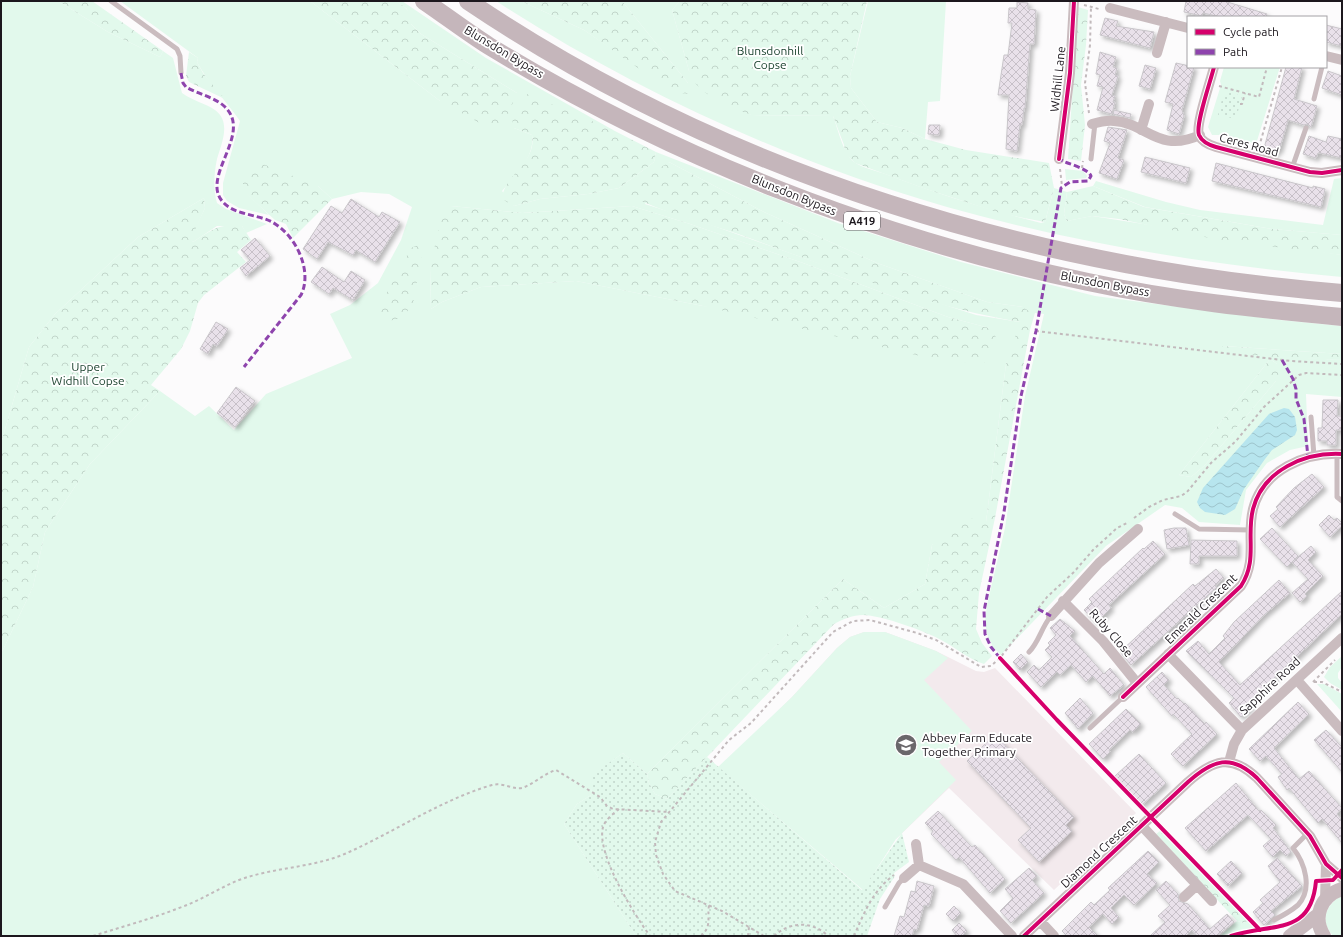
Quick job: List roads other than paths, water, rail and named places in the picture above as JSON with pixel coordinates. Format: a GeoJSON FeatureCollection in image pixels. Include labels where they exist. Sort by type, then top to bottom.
{"type":"FeatureCollection","features":[{"type":"Feature","properties":{"kind":"highway","name":"Blunsdon Bypass"},"geometry":{"type":"LineString","coordinates":[[424,1],[488,45],[662,140],[829,210],[966,252],[1089,282],[1234,306],[1342,318]]}},
{"type":"Feature","properties":{"kind":"highway","name":"Blunsdon Bypass"},"geometry":{"type":"LineString","coordinates":[[468,1],[501,23],[571,65],[668,115],[745,150],[824,182],[907,210],[1101,260],[1232,282],[1342,292]]}},
{"type":"Feature","properties":{"kind":"main road"},"geometry":{"type":"LineString","coordinates":[[1324,936],[1318,924],[1319,914],[1325,900],[1342,889]]}},
{"type":"Feature","properties":{"kind":"main road"},"geometry":{"type":"LineString","coordinates":[[1290,936],[1319,914]]}},
{"type":"Feature","properties":{"kind":"street","name":"Widhill Lane"},"geometry":{"type":"LineString","coordinates":[[1059,159],[1070,73],[1074,2]]}},
{"type":"Feature","properties":{"kind":"street"},"geometry":{"type":"LineString","coordinates":[[1110,8],[1187,28]]}},
{"type":"Feature","properties":{"kind":"street"},"geometry":{"type":"LineString","coordinates":[[1157,53],[1166,22]]}},
{"type":"Feature","properties":{"kind":"street"},"geometry":{"type":"LineString","coordinates":[[1327,56],[1342,60]]}},
{"type":"Feature","properties":{"kind":"street"},"geometry":{"type":"LineString","coordinates":[[1092,121],[1113,121],[1125,123],[1154,137],[1174,141],[1190,140],[1200,135],[1199,125],[1214,68]]}},
{"type":"Feature","properties":{"kind":"street"},"geometry":{"type":"LineString","coordinates":[[1141,130],[1149,104]]}},
{"type":"Feature","properties":{"kind":"street","name":"Ceres Road"},"geometry":{"type":"LineString","coordinates":[[1200,135],[1208,144],[1292,168],[1317,173],[1342,170]]}},
{"type":"Feature","properties":{"kind":"street","name":"Emerald Crescent"},"geometry":{"type":"LineString","coordinates":[[1123,697],[1241,586],[1250,568],[1253,510],[1256,500],[1271,478],[1288,465],[1314,456],[1340,454]]}},
{"type":"Feature","properties":{"kind":"street"},"geometry":{"type":"LineString","coordinates":[[1050,616],[1099,563],[1138,529]]}},
{"type":"Feature","properties":{"kind":"street","name":"Ruby Close"},"geometry":{"type":"LineString","coordinates":[[1063,601],[1088,625],[1137,683]]}},
{"type":"Feature","properties":{"kind":"street","name":"Sapphire Road"},"geometry":{"type":"LineString","coordinates":[[1229,762],[1234,744],[1242,730],[1342,638]]}},
{"type":"Feature","properties":{"kind":"street","name":"Emerald Crescent"},"geometry":{"type":"LineString","coordinates":[[1168,654],[1242,730]]}},
{"type":"Feature","properties":{"kind":"street"},"geometry":{"type":"LineString","coordinates":[[1297,680],[1342,731]]}},
{"type":"Feature","properties":{"kind":"street","name":"Diamond Crescent"},"geometry":{"type":"LineString","coordinates":[[1024,936],[1141,825],[1206,767],[1220,762],[1229,762]]}},
{"type":"Feature","properties":{"kind":"street"},"geometry":{"type":"LineString","coordinates":[[1229,762],[1240,764],[1252,773],[1308,833],[1326,864],[1342,878]]}},
{"type":"Feature","properties":{"kind":"street","name":"Diamond Crescent"},"geometry":{"type":"LineString","coordinates":[[1141,825],[1212,901]]}},
{"type":"Feature","properties":{"kind":"street"},"geometry":{"type":"LineString","coordinates":[[916,844],[919,865]]}},
{"type":"Feature","properties":{"kind":"street"},"geometry":{"type":"LineString","coordinates":[[1325,900],[1326,864]]}},
{"type":"Feature","properties":{"kind":"street"},"geometry":{"type":"LineString","coordinates":[[902,874],[919,865]]}},
{"type":"Feature","properties":{"kind":"street"},"geometry":{"type":"LineString","coordinates":[[919,865],[963,884],[1012,936]]}},
{"type":"Feature","properties":{"kind":"street"},"geometry":{"type":"LineString","coordinates":[[1184,897],[1197,885]]}},
{"type":"Feature","properties":{"kind":"street"},"geometry":{"type":"LineString","coordinates":[[1040,921],[1054,936]]}},
{"type":"Feature","properties":{"kind":"lane"},"geometry":{"type":"LineString","coordinates":[[111,1],[177,49],[180,56],[181,73]]}},
{"type":"Feature","properties":{"kind":"lane"},"geometry":{"type":"LineString","coordinates":[[1314,99],[1322,68]]}},
{"type":"Feature","properties":{"kind":"lane"},"geometry":{"type":"LineString","coordinates":[[1091,159],[1092,121]]}},
{"type":"Feature","properties":{"kind":"lane","name":"Ceres Road"},"geometry":{"type":"LineString","coordinates":[[1292,168],[1306,128]]}},
{"type":"Feature","properties":{"kind":"lane"},"geometry":{"type":"LineString","coordinates":[[1311,417],[1314,456]]}},
{"type":"Feature","properties":{"kind":"lane","name":"Emerald Crescent"},"geometry":{"type":"LineString","coordinates":[[1340,454],[1337,497],[1342,501]]}},
{"type":"Feature","properties":{"kind":"lane"},"geometry":{"type":"LineString","coordinates":[[1175,514],[1199,529],[1252,530]]}},
{"type":"Feature","properties":{"kind":"lane"},"geometry":{"type":"LineString","coordinates":[[1029,652],[1037,642],[1044,624],[1050,616]]}},
{"type":"Feature","properties":{"kind":"lane"},"geometry":{"type":"LineString","coordinates":[[1090,728],[1123,697]]}},
{"type":"Feature","properties":{"kind":"lane"},"geometry":{"type":"LineString","coordinates":[[1274,920],[1292,909],[1302,898],[1305,887],[1305,872],[1300,857],[1293,848],[1308,833]]}},
{"type":"Feature","properties":{"kind":"lane"},"geometry":{"type":"LineString","coordinates":[[885,908],[902,874]]}},
{"type":"Feature","properties":{"kind":"water"},"geometry":{"type":"Polygon","coordinates":[[[1284,408],[1289,409],[1295,417],[1297,430],[1295,435],[1272,450],[1244,489],[1235,509],[1225,515],[1205,512],[1200,508],[1197,502],[1203,488],[1269,414],[1284,408]]]}},
{"type":"Feature","properties":{"kind":"place","name":"Abbey Farm Educate Together Primary"},"geometry":{"type":"Point","coordinates":[906,745]}},
{"type":"Feature","properties":{"kind":"park label","name":"Blunsdonhill Copse"},"geometry":{"type":"Point","coordinates":[770,58]}},
{"type":"Feature","properties":{"kind":"park label","name":"Upper Widhill Copse"},"geometry":{"type":"Point","coordinates":[88,374]}}]}
